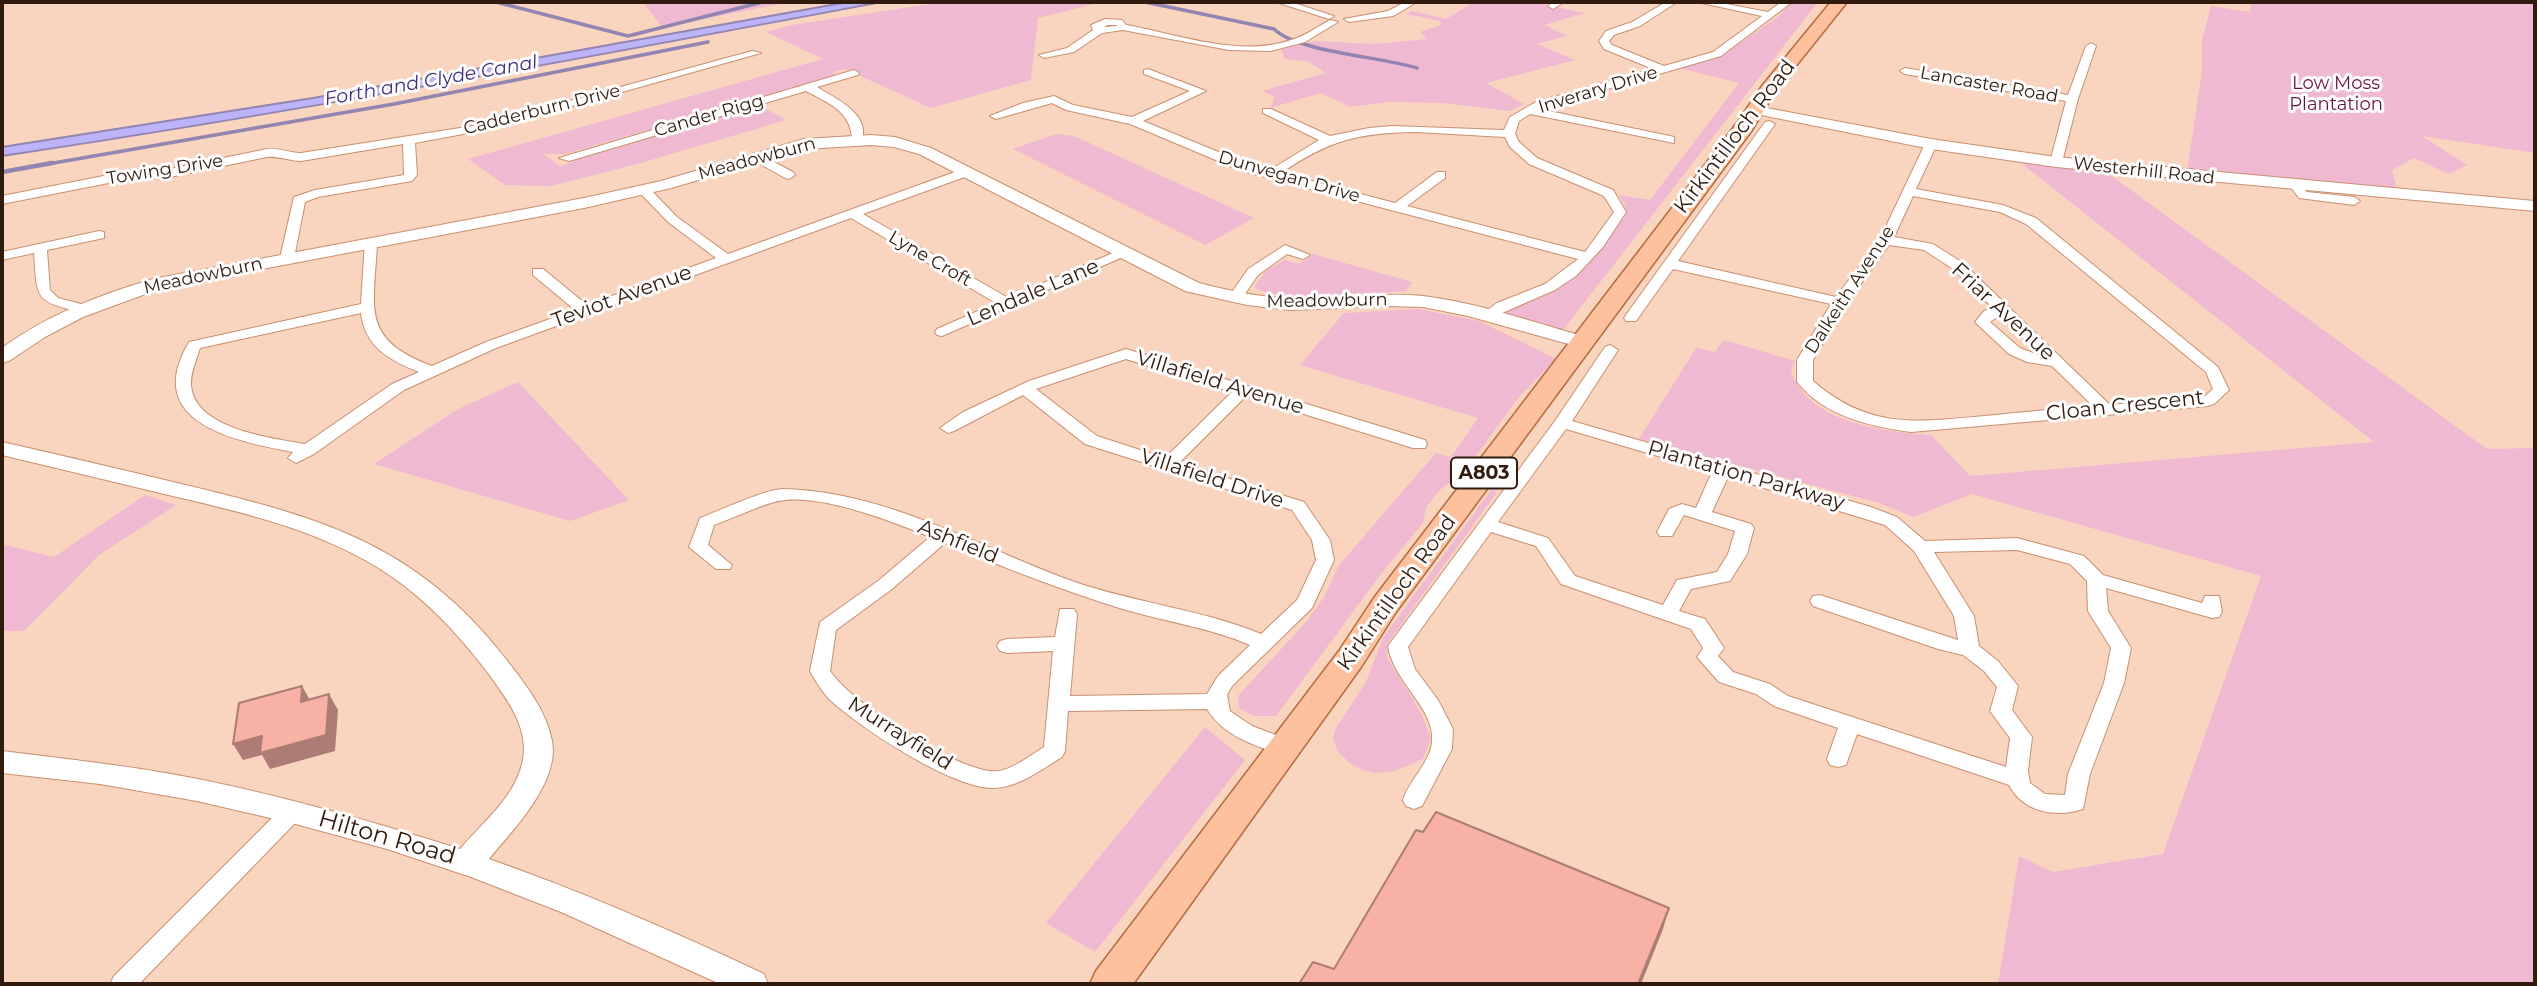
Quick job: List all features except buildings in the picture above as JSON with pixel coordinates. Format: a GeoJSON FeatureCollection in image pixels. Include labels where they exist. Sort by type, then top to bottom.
{"type":"FeatureCollection","features":[{"type":"Feature","properties":{"kind":"main road","name":"Kirkintilloch Road"},"geometry":{"type":"LineString","coordinates":[[1110,984],[1350,659],[1385,604],[1583,342],[1763,117],[1839,2]]}},
{"type":"Feature","properties":{"kind":"street"},"geometry":{"type":"LineString","coordinates":[[1281,2],[1298,3],[1331,19]]}},
{"type":"Feature","properties":{"kind":"street"},"geometry":{"type":"LineString","coordinates":[[1044,55],[1078,50],[1099,30],[1095,25],[1105,22],[1119,22],[1123,27],[1196,41],[1264,48],[1288,45],[1307,38],[1331,19],[1342,15],[1349,19],[1390,14],[1412,2]]}},
{"type":"Feature","properties":{"kind":"street"},"geometry":{"type":"LineString","coordinates":[[1662,69],[1608,47],[1604,41],[1610,33],[1636,24],[1672,2]]}},
{"type":"Feature","properties":{"kind":"street"},"geometry":{"type":"LineString","coordinates":[[1702,2],[1771,15]]}},
{"type":"Feature","properties":{"kind":"street","name":"Inverary Drive"},"geometry":{"type":"LineString","coordinates":[[1509,134],[1514,119],[1540,104],[1717,54],[1787,2]]}},
{"type":"Feature","properties":{"kind":"street"},"geometry":{"type":"LineString","coordinates":[[2056,162],[2072,99],[2091,46]]}},
{"type":"Feature","properties":{"kind":"street","name":"Cadderburn Drive"},"geometry":{"type":"LineString","coordinates":[[409,140],[486,127],[756,53]]}},
{"type":"Feature","properties":{"kind":"street","name":"Lancaster Road"},"geometry":{"type":"LineString","coordinates":[[1905,71],[2072,99]]}},
{"type":"Feature","properties":{"kind":"street"},"geometry":{"type":"LineString","coordinates":[[1133,121],[1200,90],[1148,72]]}},
{"type":"Feature","properties":{"kind":"street","name":"Cander Rigg"},"geometry":{"type":"LineString","coordinates":[[565,158],[854,73]]}},
{"type":"Feature","properties":{"kind":"street"},"geometry":{"type":"LineString","coordinates":[[808,87],[853,114],[859,129],[858,139]]}},
{"type":"Feature","properties":{"kind":"street","name":"Dunvegan Drive"},"geometry":{"type":"LineString","coordinates":[[996,117],[1027,104],[1054,99],[1070,108],[1133,121],[1246,168],[1587,257]]}},
{"type":"Feature","properties":{"kind":"street"},"geometry":{"type":"LineString","coordinates":[[1267,111],[1328,140]]}},
{"type":"Feature","properties":{"kind":"street"},"geometry":{"type":"LineString","coordinates":[[1530,111],[1670,140]]}},
{"type":"Feature","properties":{"kind":"street"},"geometry":{"type":"LineString","coordinates":[[1631,317],[1671,264],[1763,117]]}},
{"type":"Feature","properties":{"kind":"street","name":"Westerhill Road"},"geometry":{"type":"LineString","coordinates":[[1763,117],[2056,162],[2535,206]]}},
{"type":"Feature","properties":{"kind":"street"},"geometry":{"type":"LineString","coordinates":[[1271,175],[1328,140],[1408,129],[1509,134],[1514,144],[1533,161],[1604,190],[1620,212],[1579,267],[1550,287],[1503,303],[1486,316]]}},
{"type":"Feature","properties":{"kind":"street","name":"Meadowburn"},"geometry":{"type":"LineString","coordinates":[[2,357],[45,328],[84,309],[159,283],[643,190],[804,144],[858,139],[916,147],[1192,287],[1235,299],[1304,305],[1400,300],[1447,305],[1583,342]]}},
{"type":"Feature","properties":{"kind":"street"},"geometry":{"type":"LineString","coordinates":[[287,258],[299,200],[315,194],[410,177],[409,140]]}},
{"type":"Feature","properties":{"kind":"street","name":"Towing Drive"},"geometry":{"type":"LineString","coordinates":[[2,200],[134,173],[160,175],[273,152],[301,157],[409,140]]}},
{"type":"Feature","properties":{"kind":"street","name":"Dalkeith Avenue"},"geometry":{"type":"LineString","coordinates":[[1805,360],[1840,302],[1886,240],[1931,144]]}},
{"type":"Feature","properties":{"kind":"street"},"geometry":{"type":"LineString","coordinates":[[757,157],[789,175]]}},
{"type":"Feature","properties":{"kind":"street","name":"Teviot Avenue"},"geometry":{"type":"LineString","coordinates":[[369,307],[194,345],[183,386],[188,404],[203,421],[302,454],[398,387],[491,345],[966,172]]}},
{"type":"Feature","properties":{"kind":"street"},"geometry":{"type":"LineString","coordinates":[[1398,207],[1441,175]]}},
{"type":"Feature","properties":{"kind":"street"},"geometry":{"type":"LineString","coordinates":[[2296,186],[2303,195],[2354,201]]}},
{"type":"Feature","properties":{"kind":"street"},"geometry":{"type":"LineString","coordinates":[[643,190],[660,210],[690,235],[727,259]]}},
{"type":"Feature","properties":{"kind":"street","name":"Cloan Crescent"},"geometry":{"type":"LineString","coordinates":[[1805,360],[1805,382],[1819,396],[1837,409],[1893,426],[1911,427],[2208,401],[2221,390],[2213,370],[2031,222],[2003,209],[1909,191]]}},
{"type":"Feature","properties":{"kind":"street","name":"Lyne Croft"},"geometry":{"type":"LineString","coordinates":[[853,214],[1007,304]]}},
{"type":"Feature","properties":{"kind":"street"},"geometry":{"type":"LineString","coordinates":[[2,256],[99,234]]}},
{"type":"Feature","properties":{"kind":"street","name":"Friar Avenue"},"geometry":{"type":"LineString","coordinates":[[1886,240],[1928,247],[1958,266],[2106,410]]}},
{"type":"Feature","properties":{"kind":"street"},"geometry":{"type":"LineString","coordinates":[[369,243],[369,307],[373,333],[386,347],[406,361],[431,371]]}},
{"type":"Feature","properties":{"kind":"street"},"geometry":{"type":"LineString","coordinates":[[40,247],[43,291],[53,301],[84,309]]}},
{"type":"Feature","properties":{"kind":"street"},"geometry":{"type":"LineString","coordinates":[[1235,299],[1254,272],[1285,249],[1303,255]]}},
{"type":"Feature","properties":{"kind":"street","name":"Lendale Lane"},"geometry":{"type":"LineString","coordinates":[[942,332],[1125,253]]}},
{"type":"Feature","properties":{"kind":"street"},"geometry":{"type":"LineString","coordinates":[[1671,264],[1840,302]]}},
{"type":"Feature","properties":{"kind":"street"},"geometry":{"type":"LineString","coordinates":[[538,272],[585,311]]}},
{"type":"Feature","properties":{"kind":"street"},"geometry":{"type":"LineString","coordinates":[[2002,310],[1989,314],[1982,322],[2012,350],[2031,360],[2057,362]]}},
{"type":"Feature","properties":{"kind":"street","name":"Kirkintilloch Road"},"geometry":{"type":"LineString","coordinates":[[1414,800],[1417,788],[1442,747],[1443,730],[1401,664],[1398,646],[1562,423],[1609,350]]}},
{"type":"Feature","properties":{"kind":"street","name":"Villafield Avenue"},"geometry":{"type":"LineString","coordinates":[[948,428],[972,413],[1026,388],[1087,364],[1126,354],[1419,444]]}},
{"type":"Feature","properties":{"kind":"street","name":"Villafield Drive"},"geometry":{"type":"LineString","coordinates":[[1026,388],[1091,440],[1298,506],[1321,540],[1325,560],[1305,603],[1225,681],[1216,701]]}},
{"type":"Feature","properties":{"kind":"street"},"geometry":{"type":"LineString","coordinates":[[1167,465],[1244,389]]}},
{"type":"Feature","properties":{"kind":"street","name":"Plantation Parkway"},"geometry":{"type":"LineString","coordinates":[[1562,423],[1865,511],[1891,521],[1921,547],[1964,616],[1969,649]]}},
{"type":"Feature","properties":{"kind":"street"},"geometry":{"type":"LineString","coordinates":[[2,448],[291,519],[343,539],[387,562],[438,600],[472,634],[520,697],[540,745],[532,779],[520,799],[468,862]]}},
{"type":"Feature","properties":{"kind":"street"},"geometry":{"type":"LineString","coordinates":[[1702,515],[1722,470]]}},
{"type":"Feature","properties":{"kind":"street","name":"Ashfield"},"geometry":{"type":"LineString","coordinates":[[723,565],[698,547],[706,522],[782,494],[827,499],[887,513],[1067,586],[1155,612],[1226,627],[1264,643]]}},
{"type":"Feature","properties":{"kind":"street"},"geometry":{"type":"LineString","coordinates":[[1666,532],[1675,513],[1682,509],[1745,528],[1734,564],[1723,577],[1684,583],[1668,614]]}},
{"type":"Feature","properties":{"kind":"street"},"geometry":{"type":"LineString","coordinates":[[1486,524],[1542,542],[1568,580],[1698,624],[1714,648],[1707,657],[1726,677],[1763,689],[1781,701],[1849,726],[2017,779]]}},
{"type":"Feature","properties":{"kind":"street","name":"Murrayfield"},"geometry":{"type":"LineString","coordinates":[[942,536],[885,585],[827,627],[820,671],[833,691],[860,713],[955,769],[993,780],[1025,769],[1054,751],[1067,614]]}},
{"type":"Feature","properties":{"kind":"street"},"geometry":{"type":"LineString","coordinates":[[1921,547],[2017,544],[2077,560],[2096,579],[2211,612],[2212,601]]}},
{"type":"Feature","properties":{"kind":"street"},"geometry":{"type":"LineString","coordinates":[[1820,601],[1945,644],[1969,649],[1991,666],[2008,686],[2000,711],[2021,737],[2017,779],[2025,793],[2045,804],[2075,803],[2079,774],[2115,683],[2121,648],[2098,611],[2096,579]]}},
{"type":"Feature","properties":{"kind":"street"},"geometry":{"type":"LineString","coordinates":[[1007,646],[1064,644]]}},
{"type":"Feature","properties":{"kind":"street"},"geometry":{"type":"LineString","coordinates":[[1059,704],[1216,701],[1220,716],[1231,724],[1284,747]]}},
{"type":"Feature","properties":{"kind":"street"},"geometry":{"type":"LineString","coordinates":[[1838,759],[1849,726]]}},
{"type":"Feature","properties":{"kind":"street","name":"Hilton Road"},"geometry":{"type":"LineString","coordinates":[[2,762],[153,783],[293,811],[468,862],[594,910],[752,984]]}},
{"type":"Feature","properties":{"kind":"street"},"geometry":{"type":"LineString","coordinates":[[123,984],[293,811]]}},
{"type":"Feature","properties":{"kind":"green space"},"geometry":{"type":"Polygon","coordinates":[[[643,2],[791,2],[662,27],[643,2]]]}},
{"type":"Feature","properties":{"kind":"green space"},"geometry":{"type":"Polygon","coordinates":[[[943,2],[1102,2],[1038,18],[1031,80],[931,108],[845,69],[834,72],[835,76],[565,154],[543,154],[560,166],[573,162],[571,159],[759,105],[786,120],[641,163],[551,186],[505,185],[468,159],[823,59],[766,32],[792,25],[943,2]]]}},
{"type":"Feature","properties":{"kind":"green space"},"geometry":{"type":"Polygon","coordinates":[[[1474,2],[1531,2],[1585,13],[1544,25],[1567,36],[1537,44],[1575,60],[1486,83],[1524,104],[1510,111],[1444,103],[1389,102],[1350,107],[1321,93],[1270,108],[1275,97],[1262,91],[1326,73],[1307,61],[1285,59],[1281,50],[1314,41],[1375,44],[1427,39],[1420,32],[1441,25],[1441,21],[1406,14],[1412,11],[1446,19],[1474,2]]]}},
{"type":"Feature","properties":{"kind":"green space"},"geometry":{"type":"Polygon","coordinates":[[[1791,2],[1818,2],[1563,330],[1504,314],[1554,291],[1584,266],[1626,215],[1625,204],[1618,195],[1650,200],[1739,83],[1679,68],[1722,55],[1778,17],[1791,2]]]}},
{"type":"Feature","properties":{"kind":"green space","name":"Low Moss Plantation"},"geometry":{"type":"Polygon","coordinates":[[[2251,2],[2535,2],[2535,153],[2422,136],[2467,165],[2449,174],[2414,158],[2392,170],[2398,193],[2187,171],[2202,72],[2202,40],[2211,6],[2250,12],[2251,2]]]}},
{"type":"Feature","properties":{"kind":"green space"},"geometry":{"type":"Polygon","coordinates":[[[1056,134],[1074,136],[1254,218],[1205,245],[1013,149],[1056,134]]]}},
{"type":"Feature","properties":{"kind":"green space"},"geometry":{"type":"Polygon","coordinates":[[[2016,159],[2106,172],[2487,449],[2535,448],[2535,984],[1998,984],[2019,856],[2053,872],[2163,854],[2261,576],[1972,494],[1913,517],[1879,503],[1639,439],[1696,348],[1715,352],[1724,340],[1795,361],[1791,372],[1801,389],[1814,403],[1831,414],[1871,427],[1931,435],[1970,476],[2374,442],[2016,159]]]}},
{"type":"Feature","properties":{"kind":"green space"},"geometry":{"type":"Polygon","coordinates":[[[1313,254],[1412,282],[1406,291],[1305,297],[1267,292],[1254,287],[1267,270],[1285,260],[1299,264],[1313,254]]]}},
{"type":"Feature","properties":{"kind":"green space"},"geometry":{"type":"Polygon","coordinates":[[[1419,309],[1479,321],[1556,359],[1518,398],[1463,474],[1442,488],[1426,507],[1423,523],[1381,574],[1276,716],[1254,716],[1239,708],[1238,696],[1307,621],[1324,597],[1339,565],[1436,453],[1451,457],[1478,418],[1300,365],[1344,313],[1419,309]]]}},
{"type":"Feature","properties":{"kind":"green space"},"geometry":{"type":"Polygon","coordinates":[[[518,382],[629,500],[570,521],[374,464],[458,409],[518,382]]]}},
{"type":"Feature","properties":{"kind":"green space"},"geometry":{"type":"Polygon","coordinates":[[[1491,490],[1497,492],[1387,644],[1387,657],[1421,713],[1431,738],[1423,759],[1395,771],[1375,773],[1363,770],[1351,764],[1338,752],[1333,738],[1336,728],[1366,682],[1383,638],[1491,490]]]}},
{"type":"Feature","properties":{"kind":"green space"},"geometry":{"type":"Polygon","coordinates":[[[145,495],[176,505],[99,555],[24,631],[2,631],[2,544],[54,557],[145,495]]]}},
{"type":"Feature","properties":{"kind":"green space"},"geometry":{"type":"Polygon","coordinates":[[[1205,727],[1245,760],[1095,952],[1046,923],[1205,727]]]}},
{"type":"Feature","properties":{"kind":"water","name":"Forth and Clyde Canal"},"geometry":{"type":"Polygon","coordinates":[[[848,2],[882,2],[333,102],[2,156],[2,147],[313,98],[848,2]]]}},
{"type":"Feature","properties":{"kind":"waterway"},"geometry":{"type":"LineString","coordinates":[[496,2],[628,36],[763,2]]}},
{"type":"Feature","properties":{"kind":"waterway"},"geometry":{"type":"LineString","coordinates":[[1145,2],[1274,29],[1285,37],[1320,49],[1417,68]]}},
{"type":"Feature","properties":{"kind":"waterway","name":"Forth and Clyde Canal"},"geometry":{"type":"LineString","coordinates":[[42,165],[394,104],[708,42]]}},
{"type":"Feature","properties":{"kind":"waterway"},"geometry":{"type":"LineString","coordinates":[[2,172],[52,163]]}}]}
